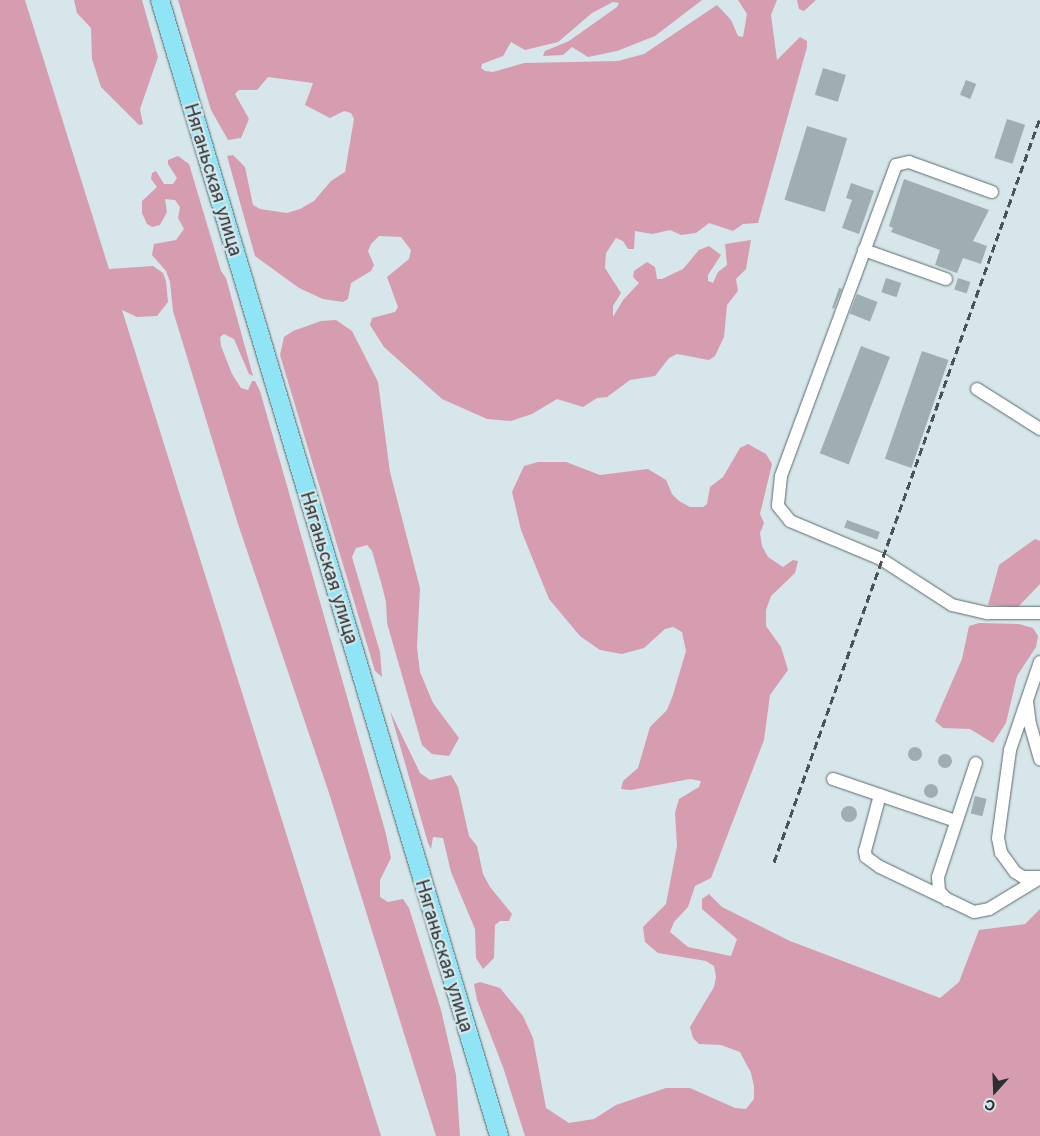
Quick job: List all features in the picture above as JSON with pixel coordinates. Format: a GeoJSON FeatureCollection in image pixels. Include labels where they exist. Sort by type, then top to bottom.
{"type":"FeatureCollection","features":[{"type":"Feature","properties":{"kind":"highway","name":"Няганьская улица"},"geometry":{"type":"LineString","coordinates":[[160,0],[499,1136]]}},
{"type":"Feature","properties":{"kind":"street"},"geometry":{"type":"LineString","coordinates":[[992,192],[901,162],[893,172],[781,476],[777,495],[782,514],[801,527],[891,564],[952,604],[988,613],[1040,613]]}},
{"type":"Feature","properties":{"kind":"street"},"geometry":{"type":"LineString","coordinates":[[864,250],[946,280]]}},
{"type":"Feature","properties":{"kind":"street"},"geometry":{"type":"LineString","coordinates":[[977,389],[1040,429]]}},
{"type":"Feature","properties":{"kind":"street"},"geometry":{"type":"LineString","coordinates":[[1040,662],[1027,693],[1006,769],[998,838],[1000,853],[1015,872],[1023,877],[1040,878]]}},
{"type":"Feature","properties":{"kind":"street"},"geometry":{"type":"LineString","coordinates":[[1027,693],[1030,724],[1040,760]]}},
{"type":"Feature","properties":{"kind":"street"},"geometry":{"type":"LineString","coordinates":[[948,902],[940,891],[938,877],[976,763]]}},
{"type":"Feature","properties":{"kind":"street"},"geometry":{"type":"LineString","coordinates":[[833,779],[956,821]]}},
{"type":"Feature","properties":{"kind":"street"},"geometry":{"type":"LineString","coordinates":[[880,795],[866,844],[866,857],[948,902],[969,911],[984,911],[1040,878]]}},
{"type":"Feature","properties":{"kind":"shaded area"},"geometry":{"type":"Polygon","coordinates":[[[0,0],[25,0],[109,269],[153,266],[163,273],[166,281],[168,302],[157,316],[137,317],[122,310],[381,1136],[0,1136],[0,0]]]}},
{"type":"Feature","properties":{"kind":"shaded area"},"geometry":{"type":"Polygon","coordinates":[[[74,0],[142,0],[158,57],[140,109],[143,124],[139,125],[101,87],[92,59],[91,28],[77,13],[74,0]]]}},
{"type":"Feature","properties":{"kind":"shaded area"},"geometry":{"type":"Polygon","coordinates":[[[178,0],[702,0],[655,36],[617,51],[588,57],[572,47],[563,55],[543,56],[545,51],[569,41],[617,7],[619,3],[613,2],[592,13],[558,42],[525,50],[511,42],[503,56],[482,64],[481,68],[485,71],[493,72],[524,63],[618,61],[644,54],[717,5],[731,20],[738,36],[743,37],[747,14],[738,0],[777,0],[771,15],[777,60],[800,37],[807,41],[807,47],[758,223],[743,224],[733,231],[709,223],[696,233],[681,235],[670,230],[652,234],[635,231],[634,249],[628,249],[623,241],[616,238],[606,253],[605,268],[621,293],[613,306],[613,317],[623,300],[639,283],[633,277],[634,271],[647,262],[655,267],[657,279],[662,279],[683,269],[699,250],[709,246],[721,255],[708,275],[708,281],[713,283],[718,272],[727,265],[725,244],[751,240],[746,269],[736,279],[738,291],[727,305],[724,337],[715,356],[709,360],[677,354],[669,358],[655,376],[630,380],[607,397],[597,398],[583,407],[557,399],[532,414],[511,421],[487,419],[442,399],[384,347],[370,325],[372,318],[395,312],[398,307],[387,277],[409,259],[411,250],[401,237],[379,236],[371,244],[368,251],[374,265],[371,271],[351,283],[348,299],[343,302],[323,299],[299,288],[255,256],[227,156],[233,155],[245,167],[253,205],[260,209],[287,213],[300,209],[314,201],[331,181],[345,172],[354,119],[351,113],[344,111],[330,118],[305,105],[313,83],[268,77],[257,90],[239,90],[235,94],[249,119],[241,138],[228,140],[211,110],[178,0]]]}},
{"type":"Feature","properties":{"kind":"shaded area"},"geometry":{"type":"Polygon","coordinates":[[[797,0],[816,0],[804,11],[799,9],[797,0]]]}},
{"type":"Feature","properties":{"kind":"shaded area"},"geometry":{"type":"Polygon","coordinates":[[[178,156],[189,164],[221,271],[226,278],[253,376],[249,374],[234,339],[224,334],[220,337],[221,346],[232,374],[241,388],[248,390],[252,381],[255,381],[260,391],[386,834],[391,858],[380,880],[380,897],[388,902],[403,899],[409,908],[441,1010],[456,1075],[460,1136],[436,1136],[329,793],[238,524],[173,311],[170,282],[166,271],[152,255],[154,244],[176,240],[184,229],[178,218],[180,207],[175,200],[165,199],[167,212],[160,225],[152,227],[147,224],[142,213],[142,201],[157,187],[151,179],[152,173],[156,171],[164,184],[173,184],[177,178],[168,164],[168,160],[178,156]]]}},
{"type":"Feature","properties":{"kind":"shaded area"},"geometry":{"type":"Polygon","coordinates":[[[336,320],[352,331],[378,382],[390,472],[420,588],[417,647],[420,672],[433,703],[459,738],[449,756],[432,754],[422,745],[387,623],[386,602],[381,582],[372,551],[367,545],[356,548],[352,557],[380,652],[382,677],[375,671],[280,355],[284,337],[293,331],[321,321],[336,320]]]}},
{"type":"Feature","properties":{"kind":"shaded area"},"geometry":{"type":"Polygon","coordinates":[[[748,444],[766,454],[772,464],[760,514],[764,523],[760,533],[762,546],[768,557],[783,567],[793,560],[798,561],[795,573],[771,596],[766,610],[766,626],[781,647],[788,670],[770,695],[764,740],[711,878],[695,886],[688,907],[674,922],[670,932],[688,947],[731,956],[737,939],[702,909],[702,899],[709,894],[722,907],[790,941],[940,998],[959,982],[979,930],[1025,924],[1040,909],[1040,1136],[525,1136],[503,1067],[477,1000],[474,984],[480,982],[500,988],[523,1016],[533,1038],[546,1108],[569,1123],[594,1119],[616,1105],[666,1088],[690,1088],[735,1108],[746,1109],[754,1099],[754,1086],[751,1073],[740,1052],[721,1045],[699,1044],[693,1038],[690,1027],[714,987],[716,977],[714,966],[706,961],[658,953],[645,942],[643,927],[666,904],[677,846],[675,813],[679,799],[699,787],[701,781],[690,779],[631,790],[621,789],[623,781],[638,768],[650,727],[667,710],[673,695],[686,651],[682,632],[673,627],[665,629],[644,648],[622,654],[600,650],[580,636],[549,599],[521,530],[512,492],[524,466],[538,462],[566,462],[600,475],[648,469],[666,480],[672,494],[679,501],[690,507],[703,507],[707,504],[710,487],[723,477],[740,448],[748,444]]]}},
{"type":"Feature","properties":{"kind":"shaded area"},"geometry":{"type":"Polygon","coordinates":[[[1035,539],[1040,541],[1040,584],[1018,607],[988,605],[999,565],[1035,539]]]}},
{"type":"Feature","properties":{"kind":"shaded area"},"geometry":{"type":"Polygon","coordinates":[[[979,623],[1019,624],[1033,628],[1038,636],[1036,647],[1017,676],[1006,723],[993,743],[970,729],[943,728],[935,721],[962,659],[969,626],[979,623]]]}},
{"type":"Feature","properties":{"kind":"shaded area"},"geometry":{"type":"Polygon","coordinates":[[[390,711],[420,773],[430,780],[451,775],[458,787],[469,836],[477,846],[483,874],[490,887],[512,914],[509,921],[500,921],[495,925],[494,958],[483,969],[476,958],[475,929],[451,872],[443,838],[433,837],[431,849],[428,843],[390,711]]]}},
{"type":"Feature","properties":{"kind":"building"},"geometry":{"type":"Polygon","coordinates":[[[823,68],[846,75],[838,102],[815,95],[823,68]]]}},
{"type":"Feature","properties":{"kind":"building"},"geometry":{"type":"Polygon","coordinates":[[[966,80],[976,84],[970,99],[960,95],[966,80]]]}},
{"type":"Feature","properties":{"kind":"building"},"geometry":{"type":"Polygon","coordinates":[[[1007,119],[1025,125],[1012,164],[994,158],[1007,119]]]}},
{"type":"Feature","properties":{"kind":"building"},"geometry":{"type":"Polygon","coordinates":[[[807,126],[847,138],[825,212],[784,200],[807,126]]]}},
{"type":"Feature","properties":{"kind":"building"},"geometry":{"type":"Polygon","coordinates":[[[904,179],[989,210],[973,241],[987,246],[981,264],[963,258],[957,273],[935,265],[940,250],[891,232],[893,228],[889,226],[904,179]]]}},
{"type":"Feature","properties":{"kind":"building"},"geometry":{"type":"Polygon","coordinates":[[[851,183],[874,191],[859,234],[842,228],[852,200],[846,198],[851,183]]]}},
{"type":"Feature","properties":{"kind":"building"},"geometry":{"type":"Polygon","coordinates":[[[886,278],[901,283],[897,297],[881,292],[886,278]]]}},
{"type":"Feature","properties":{"kind":"building"},"geometry":{"type":"Polygon","coordinates":[[[958,278],[970,282],[967,293],[954,289],[958,278]]]}},
{"type":"Feature","properties":{"kind":"building"},"geometry":{"type":"Polygon","coordinates":[[[839,288],[842,289],[834,309],[832,308],[839,288]]]}},
{"type":"Feature","properties":{"kind":"building"},"geometry":{"type":"Polygon","coordinates":[[[857,294],[878,302],[870,321],[849,314],[857,294]]]}},
{"type":"Feature","properties":{"kind":"building"},"geometry":{"type":"Polygon","coordinates":[[[861,346],[890,357],[849,464],[820,453],[861,346]]]}},
{"type":"Feature","properties":{"kind":"building"},"geometry":{"type":"Polygon","coordinates":[[[922,351],[948,360],[911,468],[885,459],[922,351]]]}},
{"type":"Feature","properties":{"kind":"building"},"geometry":{"type":"Polygon","coordinates":[[[847,520],[880,532],[877,539],[844,528],[847,520]]]}},
{"type":"Feature","properties":{"kind":"building"},"geometry":{"type":"Polygon","coordinates":[[[915,747],[920,749],[922,754],[920,759],[915,761],[910,759],[908,754],[910,749],[915,747]]]}},
{"type":"Feature","properties":{"kind":"building"},"geometry":{"type":"Polygon","coordinates":[[[945,754],[950,756],[952,761],[950,766],[945,768],[940,766],[938,761],[940,756],[945,754]]]}},
{"type":"Feature","properties":{"kind":"building"},"geometry":{"type":"Polygon","coordinates":[[[931,784],[936,786],[938,791],[936,796],[931,798],[926,796],[924,791],[926,786],[931,784]]]}},
{"type":"Feature","properties":{"kind":"building"},"geometry":{"type":"Polygon","coordinates":[[[975,796],[987,799],[982,816],[971,813],[975,796]]]}},
{"type":"Feature","properties":{"kind":"building"},"geometry":{"type":"Polygon","coordinates":[[[849,806],[855,808],[857,814],[855,820],[849,822],[843,820],[841,814],[843,808],[849,806]]]}},
{"type":"Feature","properties":{"kind":"railway"},"geometry":{"type":"LineString","coordinates":[[774,862],[1040,118]]}}]}
